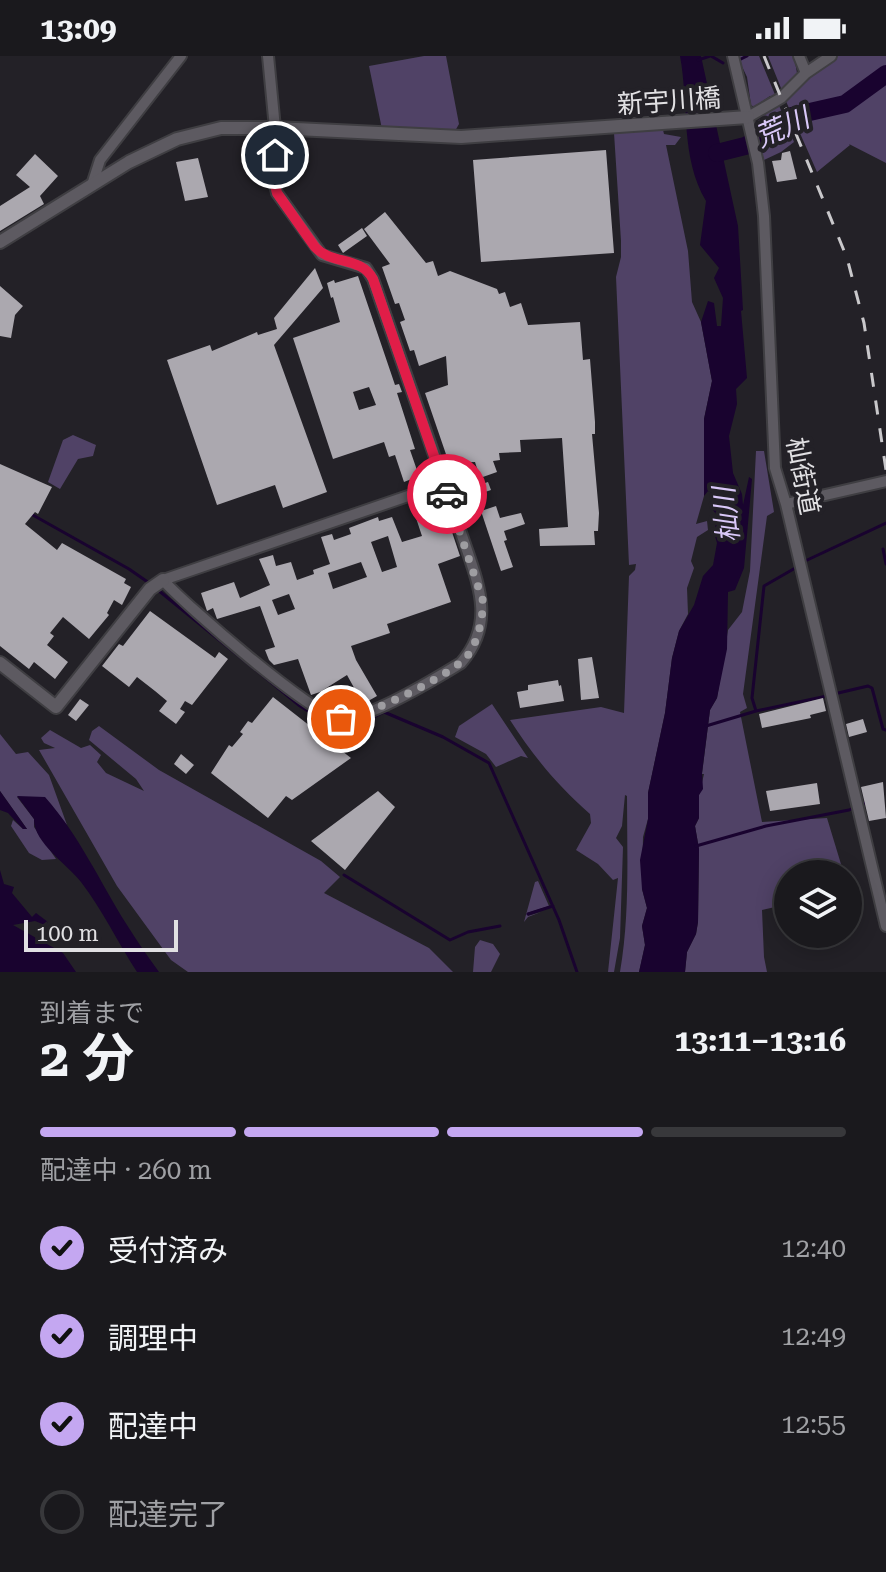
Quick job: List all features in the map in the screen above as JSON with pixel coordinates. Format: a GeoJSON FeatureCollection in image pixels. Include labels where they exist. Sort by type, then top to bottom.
{"type":"FeatureCollection","features":[{"type":"Feature","properties":{"kind":"street"},"geometry":{"type":"LineString","coordinates":[[92,185],[100,160],[181,56]]}},
{"type":"Feature","properties":{"kind":"street"},"geometry":{"type":"LineString","coordinates":[[156,584],[320,712],[341,719],[372,711],[461,663],[471,652],[483,611],[481,592],[373,279],[366,268],[322,255],[277,193],[268,56]]}},
{"type":"Feature","properties":{"kind":"street","name":"杣街道"},"geometry":{"type":"LineString","coordinates":[[733,56],[741,118],[751,133],[758,163],[765,232],[775,468],[886,926]]}},
{"type":"Feature","properties":{"kind":"street"},"geometry":{"type":"LineString","coordinates":[[799,56],[806,73]]}},
{"type":"Feature","properties":{"kind":"street"},"geometry":{"type":"LineString","coordinates":[[741,118],[781,98],[806,73],[831,56]]}},
{"type":"Feature","properties":{"kind":"street","name":"新宇川橋"},"geometry":{"type":"LineString","coordinates":[[0,242],[129,162],[177,139],[221,128],[461,137],[741,118]]}},
{"type":"Feature","properties":{"kind":"street"},"geometry":{"type":"LineString","coordinates":[[786,504],[886,481]]}},
{"type":"Feature","properties":{"kind":"street"},"geometry":{"type":"LineString","coordinates":[[0,663],[56,707],[156,584],[443,484]]}},
{"type":"Feature","properties":{"kind":"shaded area"},"geometry":{"type":"Polygon","coordinates":[[[424,56],[446,56],[459,124],[455,131],[382,129],[369,66],[424,56]]]}},
{"type":"Feature","properties":{"kind":"shaded area"},"geometry":{"type":"Polygon","coordinates":[[[737,56],[759,56],[776,97],[770,96],[754,107],[751,105],[747,77],[737,56]]]}},
{"type":"Feature","properties":{"kind":"shaded area"},"geometry":{"type":"Polygon","coordinates":[[[768,56],[794,56],[797,73],[783,93],[768,56]]]}},
{"type":"Feature","properties":{"kind":"shaded area"},"geometry":{"type":"Polygon","coordinates":[[[833,56],[886,56],[886,163],[849,144],[817,172],[785,99],[833,56]]]}},
{"type":"Feature","properties":{"kind":"shaded area"},"geometry":{"type":"Polygon","coordinates":[[[778,103],[794,142],[764,160],[756,131],[758,121],[778,103]]]}},
{"type":"Feature","properties":{"kind":"shaded area"},"geometry":{"type":"Polygon","coordinates":[[[663,130],[664,134],[681,137],[675,145],[666,145],[688,251],[692,302],[701,322],[712,381],[704,419],[704,496],[696,524],[707,521],[708,530],[697,537],[691,561],[694,568],[687,588],[688,614],[679,631],[672,658],[665,713],[648,793],[642,889],[647,908],[642,926],[645,945],[639,972],[620,972],[627,884],[625,795],[622,826],[616,838],[623,847],[620,938],[614,972],[608,972],[618,878],[613,880],[598,864],[576,850],[591,823],[590,814],[547,770],[510,720],[601,707],[624,713],[629,576],[636,564],[629,565],[616,277],[621,241],[614,133],[663,130]]]}},
{"type":"Feature","properties":{"kind":"shaded area"},"geometry":{"type":"Polygon","coordinates":[[[73,435],[96,445],[93,456],[78,459],[60,489],[48,482],[63,440],[73,435]]]}},
{"type":"Feature","properties":{"kind":"shaded area"},"geometry":{"type":"Polygon","coordinates":[[[756,451],[764,451],[774,512],[767,516],[743,694],[747,708],[740,712],[762,822],[827,818],[840,860],[774,860],[774,907],[762,910],[767,972],[685,972],[687,952],[698,922],[699,849],[695,826],[699,818],[710,710],[717,698],[728,630],[742,612],[750,571],[756,451]]]}},
{"type":"Feature","properties":{"kind":"shaded area"},"geometry":{"type":"Polygon","coordinates":[[[492,704],[528,758],[521,756],[496,767],[486,754],[455,737],[459,726],[492,704]]]}},
{"type":"Feature","properties":{"kind":"shaded area"},"geometry":{"type":"Polygon","coordinates":[[[99,726],[159,770],[321,861],[340,877],[324,893],[429,948],[453,972],[188,972],[171,960],[117,886],[39,750],[55,748],[41,738],[50,730],[81,748],[90,745],[101,755],[97,762],[106,773],[144,791],[136,779],[89,740],[92,731],[99,726]]]}},
{"type":"Feature","properties":{"kind":"shaded area"},"geometry":{"type":"Polygon","coordinates":[[[0,734],[16,754],[28,752],[49,775],[67,825],[45,798],[17,797],[34,819],[34,827],[56,859],[42,860],[29,853],[11,826],[13,820],[27,829],[0,791],[0,734]]]}},
{"type":"Feature","properties":{"kind":"shaded area"},"geometry":{"type":"Polygon","coordinates":[[[538,881],[549,906],[527,913],[528,916],[541,912],[524,922],[535,882],[538,881]]]}},
{"type":"Feature","properties":{"kind":"shaded area"},"geometry":{"type":"Polygon","coordinates":[[[480,940],[493,944],[500,954],[491,972],[473,972],[475,947],[480,940]]]}},
{"type":"Feature","properties":{"kind":"water","name":"杣川"},"geometry":{"type":"Polygon","coordinates":[[[680,56],[701,56],[738,226],[747,378],[736,389],[737,404],[729,436],[733,473],[743,505],[749,477],[752,479],[744,568],[735,590],[728,592],[727,649],[717,698],[710,710],[702,773],[703,789],[699,795],[699,818],[695,826],[699,849],[696,934],[687,952],[685,972],[639,972],[645,945],[642,926],[647,908],[640,860],[648,819],[648,793],[665,713],[672,658],[679,631],[694,605],[703,576],[713,565],[717,543],[716,514],[712,509],[714,494],[708,491],[704,496],[704,419],[712,381],[701,322],[708,301],[714,303],[717,326],[721,326],[723,298],[714,278],[719,268],[700,245],[706,201],[692,167],[680,56]]]}},
{"type":"Feature","properties":{"kind":"water"},"geometry":{"type":"Polygon","coordinates":[[[0,791],[27,829],[0,810],[0,791]]]}},
{"type":"Feature","properties":{"kind":"water"},"geometry":{"type":"Polygon","coordinates":[[[17,796],[45,797],[79,843],[159,972],[137,972],[89,892],[45,845],[35,828],[34,819],[17,796]]]}},
{"type":"Feature","properties":{"kind":"water"},"geometry":{"type":"Polygon","coordinates":[[[0,870],[4,884],[14,887],[12,893],[32,917],[36,913],[48,922],[45,925],[35,921],[13,925],[63,953],[76,972],[0,972],[0,870]]]}},
{"type":"Feature","properties":{"kind":"building"},"geometry":{"type":"Polygon","coordinates":[[[606,150],[614,253],[481,262],[473,160],[606,150]]]}},
{"type":"Feature","properties":{"kind":"building"},"geometry":{"type":"Polygon","coordinates":[[[790,151],[797,179],[777,182],[772,161],[781,160],[782,153],[790,151]]]}},
{"type":"Feature","properties":{"kind":"building"},"geometry":{"type":"Polygon","coordinates":[[[35,154],[58,176],[40,196],[44,204],[0,231],[0,206],[30,187],[16,175],[35,154]]]}},
{"type":"Feature","properties":{"kind":"building"},"geometry":{"type":"Polygon","coordinates":[[[198,158],[208,197],[185,201],[176,162],[198,158]]]}},
{"type":"Feature","properties":{"kind":"building"},"geometry":{"type":"Polygon","coordinates":[[[385,212],[426,263],[433,261],[438,276],[450,271],[497,289],[499,294],[505,292],[510,307],[521,303],[528,325],[580,322],[583,360],[590,359],[595,422],[595,434],[592,434],[599,513],[598,531],[594,531],[595,545],[540,546],[539,529],[568,527],[562,438],[520,440],[521,452],[499,453],[500,460],[493,461],[497,472],[480,478],[475,462],[449,463],[425,393],[448,385],[446,356],[419,366],[400,322],[405,320],[399,303],[395,304],[382,267],[390,264],[364,229],[385,212]]]}},
{"type":"Feature","properties":{"kind":"building"},"geometry":{"type":"Polygon","coordinates":[[[362,228],[367,236],[343,253],[338,245],[362,228]]]}},
{"type":"Feature","properties":{"kind":"building"},"geometry":{"type":"Polygon","coordinates":[[[315,268],[323,288],[274,345],[327,492],[283,508],[275,485],[217,505],[167,360],[210,345],[212,351],[257,332],[258,335],[277,329],[274,318],[315,268]]]}},
{"type":"Feature","properties":{"kind":"building"},"geometry":{"type":"Polygon","coordinates":[[[358,276],[395,385],[399,384],[402,392],[397,393],[415,449],[410,450],[419,476],[404,482],[395,455],[389,457],[384,442],[333,459],[293,338],[340,322],[327,283],[334,280],[335,283],[358,276]],[[369,387],[353,392],[359,410],[376,405],[369,387]]]}},
{"type":"Feature","properties":{"kind":"building"},"geometry":{"type":"Polygon","coordinates":[[[0,286],[23,306],[15,315],[11,338],[0,336],[0,286]]]}},
{"type":"Feature","properties":{"kind":"building"},"geometry":{"type":"Polygon","coordinates":[[[0,464],[52,487],[38,514],[35,512],[25,524],[57,550],[62,543],[126,579],[124,583],[131,587],[122,605],[114,600],[107,613],[109,615],[89,639],[63,617],[50,633],[54,636],[47,645],[68,662],[55,679],[34,662],[29,669],[0,646],[0,464]]]}},
{"type":"Feature","properties":{"kind":"building"},"geometry":{"type":"Polygon","coordinates":[[[488,482],[491,490],[473,496],[470,488],[488,482]]]}},
{"type":"Feature","properties":{"kind":"building"},"geometry":{"type":"Polygon","coordinates":[[[436,502],[444,528],[450,526],[460,556],[438,564],[451,602],[387,624],[390,633],[351,646],[377,696],[363,704],[347,675],[311,695],[298,659],[274,665],[265,650],[275,647],[260,606],[217,619],[213,608],[207,611],[201,593],[234,582],[240,598],[270,585],[259,559],[273,555],[276,566],[291,562],[297,580],[314,574],[313,570],[330,564],[321,537],[332,534],[334,540],[351,534],[349,528],[378,517],[379,521],[392,517],[402,542],[422,536],[413,509],[436,502]],[[388,536],[371,542],[382,572],[397,567],[388,536]],[[361,562],[328,573],[333,589],[367,577],[361,562]],[[289,594],[272,600],[278,615],[295,609],[289,594]]]}},
{"type":"Feature","properties":{"kind":"building"},"geometry":{"type":"Polygon","coordinates":[[[496,506],[500,518],[521,513],[525,524],[504,531],[507,540],[504,541],[513,567],[501,571],[481,511],[496,506]]]}},
{"type":"Feature","properties":{"kind":"building"},"geometry":{"type":"Polygon","coordinates":[[[150,611],[215,658],[219,652],[228,659],[192,705],[185,701],[180,709],[185,712],[176,724],[159,711],[167,701],[155,691],[137,677],[129,687],[102,666],[119,644],[123,646],[150,611]]]}},
{"type":"Feature","properties":{"kind":"building"},"geometry":{"type":"Polygon","coordinates":[[[592,657],[599,698],[581,700],[578,659],[592,657]]]}},
{"type":"Feature","properties":{"kind":"building"},"geometry":{"type":"Polygon","coordinates":[[[558,680],[564,701],[520,708],[517,692],[528,690],[528,685],[558,680]]]}},
{"type":"Feature","properties":{"kind":"building"},"geometry":{"type":"Polygon","coordinates":[[[273,697],[351,758],[292,800],[286,796],[268,818],[211,773],[229,745],[232,747],[243,734],[240,732],[248,721],[252,723],[273,697]]]}},
{"type":"Feature","properties":{"kind":"building"},"geometry":{"type":"Polygon","coordinates":[[[823,698],[826,711],[810,715],[811,718],[762,728],[759,714],[823,698]]]}},
{"type":"Feature","properties":{"kind":"building"},"geometry":{"type":"Polygon","coordinates":[[[80,699],[89,705],[76,721],[68,715],[80,699]]]}},
{"type":"Feature","properties":{"kind":"building"},"geometry":{"type":"Polygon","coordinates":[[[863,719],[867,732],[849,737],[846,724],[863,719]]]}},
{"type":"Feature","properties":{"kind":"building"},"geometry":{"type":"Polygon","coordinates":[[[181,754],[194,765],[186,774],[174,764],[181,754]]]}},
{"type":"Feature","properties":{"kind":"building"},"geometry":{"type":"Polygon","coordinates":[[[883,782],[886,818],[869,821],[861,787],[883,782]]]}},
{"type":"Feature","properties":{"kind":"building"},"geometry":{"type":"Polygon","coordinates":[[[817,783],[820,804],[770,811],[766,791],[817,783]]]}},
{"type":"Feature","properties":{"kind":"building"},"geometry":{"type":"Polygon","coordinates":[[[378,791],[395,807],[345,870],[311,841],[378,791]]]}},
{"type":"Feature","properties":{"kind":"waterway"},"geometry":{"type":"LineString","coordinates":[[698,60],[710,56]]}},
{"type":"Feature","properties":{"kind":"waterway"},"geometry":{"type":"LineString","coordinates":[[711,56],[723,63]]}},
{"type":"Feature","properties":{"kind":"waterway"},"geometry":{"type":"LineString","coordinates":[[741,59],[747,56]]}},
{"type":"Feature","properties":{"kind":"waterway","name":"荒川"},"geometry":{"type":"LineString","coordinates":[[717,153],[745,146],[792,116],[845,104],[886,74]]}},
{"type":"Feature","properties":{"kind":"waterway"},"geometry":{"type":"LineString","coordinates":[[31,514],[152,585]]}},
{"type":"Feature","properties":{"kind":"waterway"},"geometry":{"type":"LineString","coordinates":[[803,562],[886,523]]}},
{"type":"Feature","properties":{"kind":"waterway"},"geometry":{"type":"LineString","coordinates":[[883,549],[886,564]]}},
{"type":"Feature","properties":{"kind":"waterway"},"geometry":{"type":"LineString","coordinates":[[756,711],[752,698],[764,586],[797,567]]}},
{"type":"Feature","properties":{"kind":"waterway"},"geometry":{"type":"LineString","coordinates":[[158,590],[300,706],[327,723],[354,724],[384,712],[443,737],[489,763],[559,920],[577,972]]}},
{"type":"Feature","properties":{"kind":"waterway"},"geometry":{"type":"LineString","coordinates":[[834,694],[868,686],[872,688],[883,729],[886,730]]}},
{"type":"Feature","properties":{"kind":"waterway"},"geometry":{"type":"LineString","coordinates":[[706,726],[756,711],[827,696]]}},
{"type":"Feature","properties":{"kind":"waterway"},"geometry":{"type":"LineString","coordinates":[[696,846],[766,826],[849,810],[867,802]]}},
{"type":"Feature","properties":{"kind":"waterway"},"geometry":{"type":"LineString","coordinates":[[344,875],[450,940],[468,932],[500,926]]}},
{"type":"Feature","properties":{"kind":"waterway"},"geometry":{"type":"LineString","coordinates":[[528,914],[553,906]]}},
{"type":"Feature","properties":{"kind":"railway"},"geometry":{"type":"LineString","coordinates":[[764,56],[847,258],[864,323],[886,470]]}},
{"type":"Feature","properties":{"kind":"way so far"},"geometry":{"type":"LineString","coordinates":[[341,719],[372,711],[443,674],[461,663],[471,652],[483,601],[447,494]]}},
{"type":"Feature","properties":{"kind":"route"},"geometry":{"type":"LineString","coordinates":[[275,155],[277,193],[315,247],[322,255],[358,265],[370,272],[447,494]]}}]}
